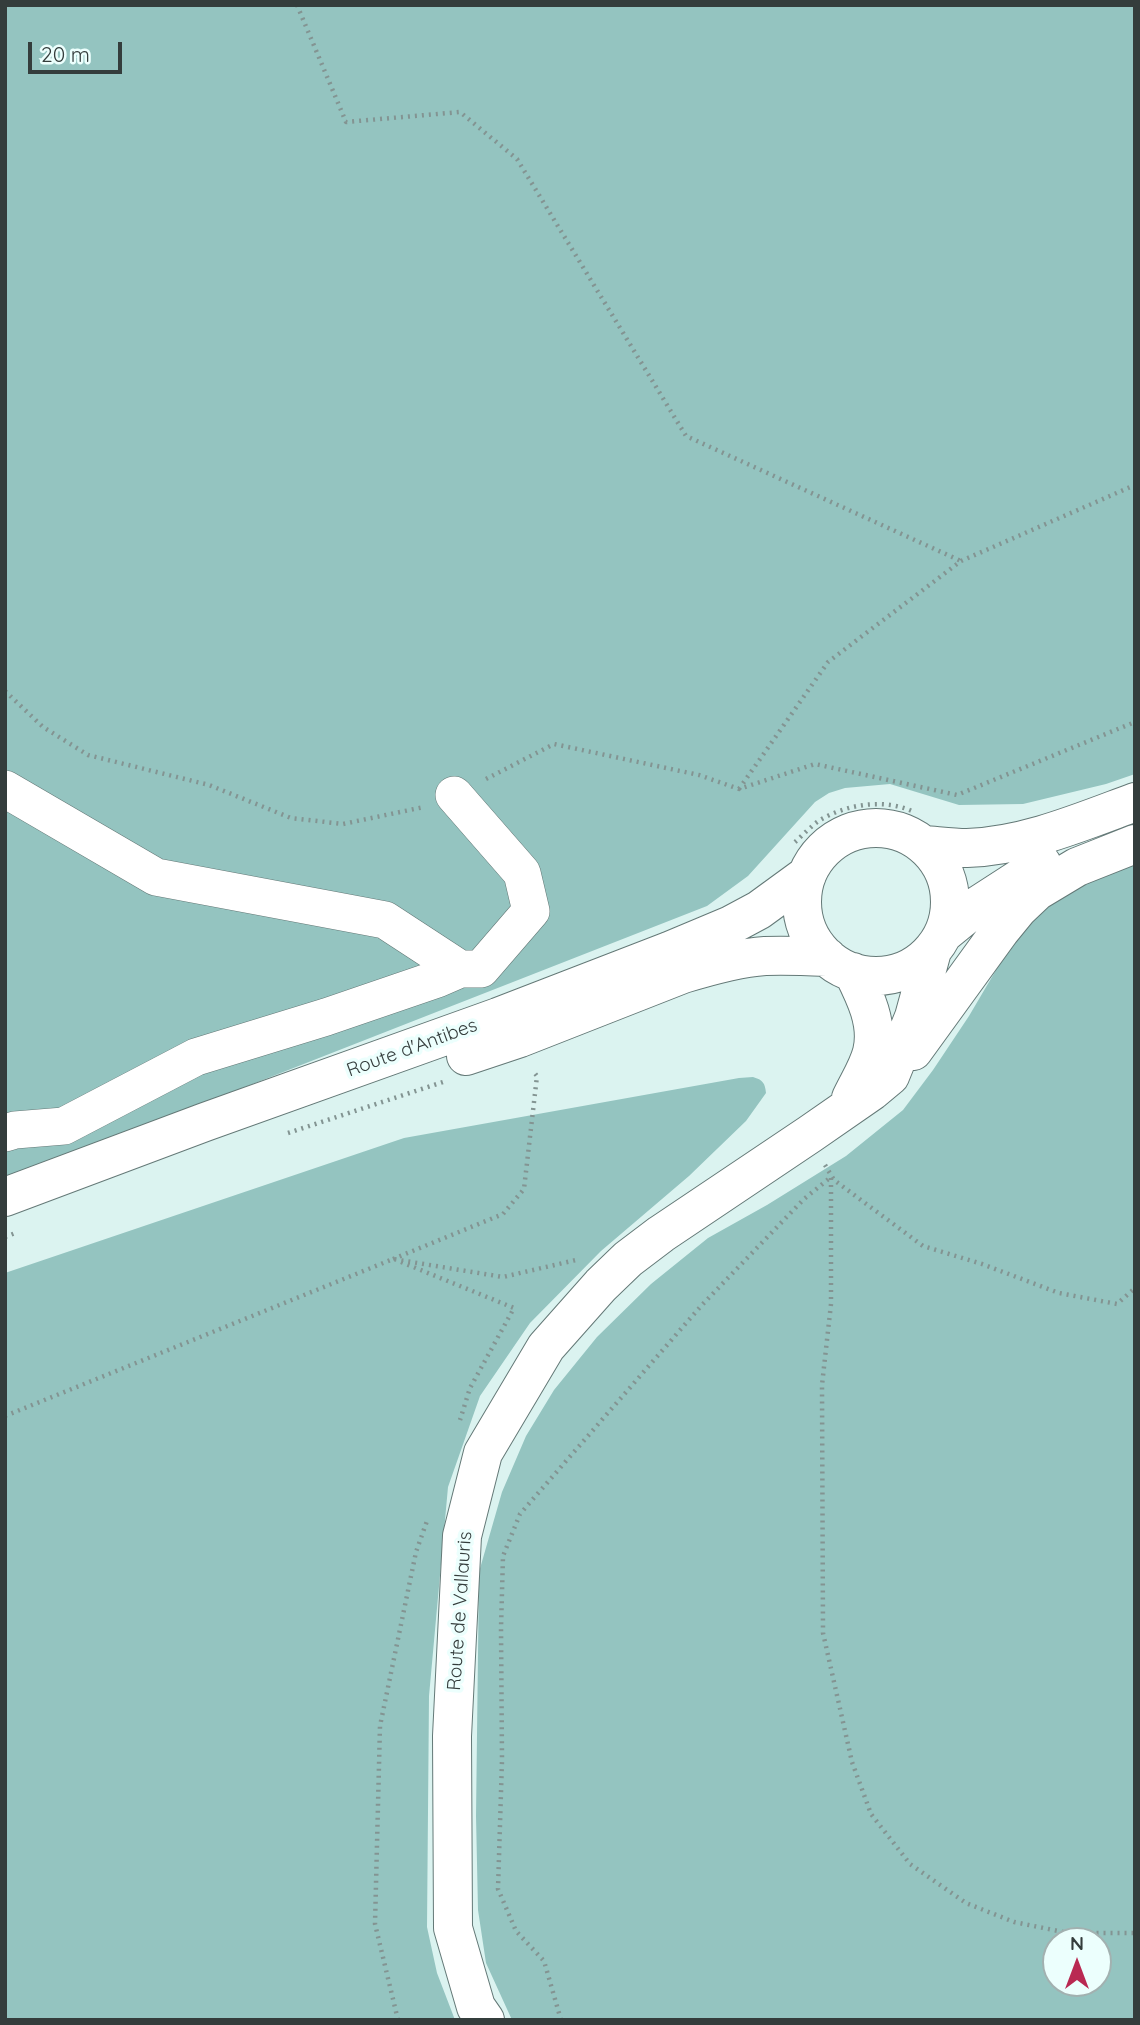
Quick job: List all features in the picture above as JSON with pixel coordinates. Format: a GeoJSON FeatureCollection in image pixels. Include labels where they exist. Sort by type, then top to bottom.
{"type":"FeatureCollection","features":[{"type":"Feature","properties":{"kind":"main road"},"geometry":{"type":"LineString","coordinates":[[924,845],[966,848],[1021,841],[1135,803]]}},
{"type":"Feature","properties":{"kind":"main road"},"geometry":{"type":"LineString","coordinates":[[890,1076],[914,1017],[938,942],[950,914],[951,895],[946,876],[937,859],[924,845],[906,834],[887,828],[867,828],[848,833],[831,843],[817,857],[807,875],[802,897],[804,919],[812,940],[840,965],[874,976],[896,973],[916,965],[938,942],[977,906],[1031,870],[1058,855],[1135,826]]}},
{"type":"Feature","properties":{"kind":"main road","name":"Route de Vallauris"},"geometry":{"type":"LineString","coordinates":[[485,2020],[476,2007],[453,1928],[452,1736],[462,1536],[483,1453],[546,1348],[628,1259],[890,1076],[915,1048],[1000,931],[1037,891],[1077,867],[1135,844]]}},
{"type":"Feature","properties":{"kind":"main road","name":"Route d'Antibes"},"geometry":{"type":"LineString","coordinates":[[10,1216],[205,1122],[498,1017],[731,925],[759,910],[807,875]]}},
{"type":"Feature","properties":{"kind":"main road","name":"Route d'Antibes"},"geometry":{"type":"LineString","coordinates":[[10,1216],[216,1141],[520,1038],[682,974],[766,956],[840,965]]}},
{"type":"Feature","properties":{"kind":"main road","name":"Route de Vallauris"},"geometry":{"type":"LineString","coordinates":[[840,965],[866,998],[874,1038],[871,1055],[845,1109]]}},
{"type":"Feature","properties":{"kind":"lane"},"geometry":{"type":"LineString","coordinates":[[5,789],[156,877],[385,920],[471,969],[498,1017]]}},
{"type":"Feature","properties":{"kind":"lane"},"geometry":{"type":"LineString","coordinates":[[5,1133],[64,1126],[196,1057],[471,969],[531,911],[522,873],[454,795]]}},
{"type":"Feature","properties":{"kind":"path"},"geometry":{"type":"LineString","coordinates":[[297,5],[346,122],[460,112],[517,159],[686,436],[961,561]]}},
{"type":"Feature","properties":{"kind":"path"},"geometry":{"type":"LineString","coordinates":[[739,789],[828,662],[961,561],[1135,485]]}},
{"type":"Feature","properties":{"kind":"path"},"geometry":{"type":"LineString","coordinates":[[5,691],[43,727],[88,755],[209,785],[291,818],[343,824],[425,807],[554,744],[699,775],[739,789],[815,764],[957,795],[1135,722]]}},
{"type":"Feature","properties":{"kind":"path"},"geometry":{"type":"LineString","coordinates":[[5,1416],[503,1214],[524,1189],[537,1076],[530,1066]]}},
{"type":"Feature","properties":{"kind":"path"},"geometry":{"type":"LineString","coordinates":[[287,1133],[444,1082]]}},
{"type":"Feature","properties":{"kind":"path"},"geometry":{"type":"LineString","coordinates":[[810,1134],[831,1177],[831,1304],[822,1385],[823,1633],[852,1762],[871,1814],[910,1864],[966,1903],[1014,1922],[1069,1933],[1135,1933]]}},
{"type":"Feature","properties":{"kind":"path"},"geometry":{"type":"LineString","coordinates":[[831,1177],[923,1246],[982,1264],[1059,1293],[1117,1304],[1135,1288]]}},
{"type":"Feature","properties":{"kind":"path"},"geometry":{"type":"LineString","coordinates":[[561,2020],[544,1961],[516,1931],[498,1889],[503,1556],[520,1514],[701,1306],[804,1199],[831,1177]]}},
{"type":"Feature","properties":{"kind":"path"},"geometry":{"type":"LineString","coordinates":[[5,1237],[10,1216]]}},
{"type":"Feature","properties":{"kind":"path"},"geometry":{"type":"LineString","coordinates":[[393,1259],[503,1277],[581,1259]]}},
{"type":"Feature","properties":{"kind":"path"},"geometry":{"type":"LineString","coordinates":[[393,1259],[514,1308],[470,1388],[458,1426]]}},
{"type":"Feature","properties":{"kind":"path"},"geometry":{"type":"LineString","coordinates":[[398,2020],[375,1924],[380,1726],[416,1552],[429,1514]]}},
{"type":"Feature","properties":{"kind":"shaded area"},"geometry":{"type":"Polygon","coordinates":[[[5,5],[1135,5],[1135,774],[1106,784],[1023,804],[959,805],[890,784],[845,788],[829,793],[815,802],[748,876],[707,906],[5,1181],[5,5]]]}},
{"type":"Feature","properties":{"kind":"shaded area"},"geometry":{"type":"Polygon","coordinates":[[[1135,858],[1135,2020],[512,2020],[486,1963],[478,1910],[476,1816],[479,1572],[502,1492],[526,1436],[554,1390],[597,1337],[651,1284],[708,1238],[846,1156],[903,1110],[969,1016],[1009,948],[1038,914],[1094,873],[1135,858]]]}},
{"type":"Feature","properties":{"kind":"shaded area"},"geometry":{"type":"Polygon","coordinates":[[[753,1077],[763,1082],[766,1093],[746,1121],[689,1176],[601,1251],[530,1323],[480,1396],[448,1487],[429,1696],[427,1927],[437,1973],[455,2020],[5,2020],[5,1273],[404,1138],[753,1077]]]}}]}
